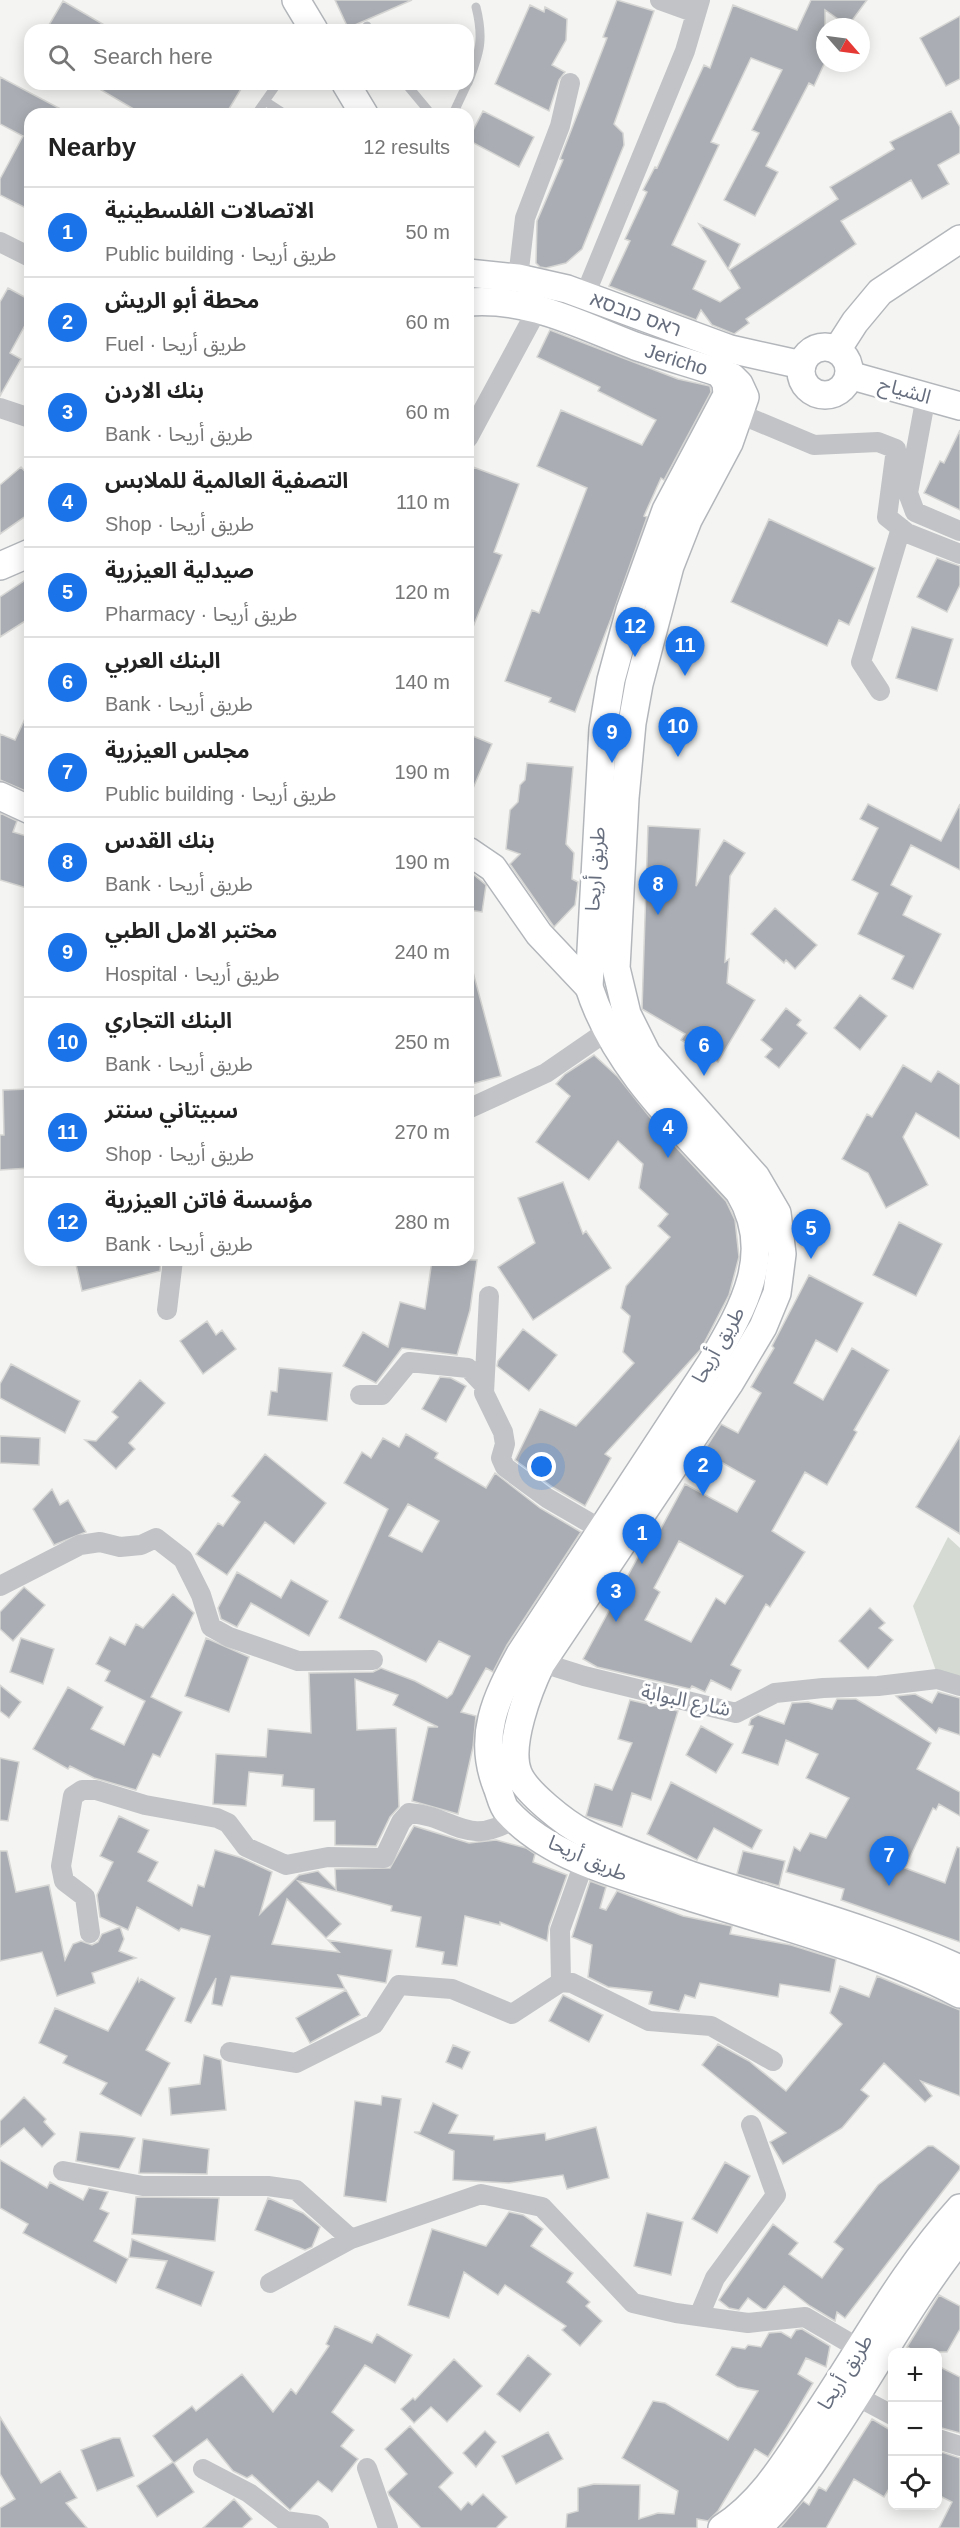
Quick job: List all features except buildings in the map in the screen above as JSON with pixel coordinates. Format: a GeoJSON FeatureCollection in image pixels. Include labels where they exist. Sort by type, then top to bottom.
{"type":"FeatureCollection","features":[{"type":"Feature","properties":{"kind":"main road"},"geometry":{"type":"LineString","coordinates":[[296,0],[310,24]]}},
{"type":"Feature","properties":{"kind":"main road"},"geometry":{"type":"LineString","coordinates":[[350,90],[360,108]]}},
{"type":"Feature","properties":{"kind":"main road"},"geometry":{"type":"LineString","coordinates":[[837,350],[880,292],[960,239]]}},
{"type":"Feature","properties":{"kind":"main road","name":"ראס כובסא"},"geometry":{"type":"LineString","coordinates":[[474,274],[518,278],[585,295],[730,349],[802,365]]}},
{"type":"Feature","properties":{"kind":"main road","name":"Jericho"},"geometry":{"type":"LineString","coordinates":[[474,301],[483,300],[538,308],[563,315],[642,348],[732,377],[739,384],[745,397],[741,414],[729,443],[677,515]]}},
{"type":"Feature","properties":{"kind":"main road"},"geometry":{"type":"LineString","coordinates":[[823,347],[837,350],[847,360],[849,375],[838,392],[824,396],[810,391],[802,379],[802,365],[809,353],[823,347]]}},
{"type":"Feature","properties":{"kind":"main road","name":"طريق أريحا"},"geometry":{"type":"LineString","coordinates":[[720,373],[726,383],[726,395],[677,515],[630,610],[611,680],[603,729],[589,987],[607,1031],[632,1072],[739,1192],[750,1210],[756,1237],[754,1270],[739,1316],[602,1530],[530,1659],[527,1693],[516,1742],[518,1773],[542,1803],[583,1833],[655,1862],[900,1943],[958,1983]]}},
{"type":"Feature","properties":{"kind":"main road","name":"الشياح"},"geometry":{"type":"LineString","coordinates":[[849,375],[960,406]]}},
{"type":"Feature","properties":{"kind":"main road","name":"طريق أريحا"},"geometry":{"type":"LineString","coordinates":[[677,515],[632,723],[616,968],[627,1014],[647,1054],[756,1176],[777,1213],[782,1254],[777,1293],[763,1327],[729,1384],[530,1659],[501,1689],[488,1730],[489,1767],[506,1810],[560,1850],[621,1875],[874,1956],[922,1974],[958,1983]]}},
{"type":"Feature","properties":{"kind":"main road"},"geometry":{"type":"LineString","coordinates":[[0,548],[24,538]]}},
{"type":"Feature","properties":{"kind":"main road"},"geometry":{"type":"LineString","coordinates":[[0,566],[24,556]]}},
{"type":"Feature","properties":{"kind":"main road"},"geometry":{"type":"LineString","coordinates":[[0,796],[24,807]]}},
{"type":"Feature","properties":{"kind":"main road"},"geometry":{"type":"LineString","coordinates":[[474,855],[493,868],[539,934],[589,987]]}},
{"type":"Feature","properties":{"kind":"main road"},"geometry":{"type":"LineString","coordinates":[[591,939],[617,939]]}},
{"type":"Feature","properties":{"kind":"main road","name":"طريق أريحا"},"geometry":{"type":"LineString","coordinates":[[872,2353],[917,2259],[960,2208]]}},
{"type":"Feature","properties":{"kind":"main road","name":"طريق أريحا"},"geometry":{"type":"LineString","coordinates":[[722,2528],[735,2519],[774,2480],[847,2391],[872,2353],[960,2239]]}},
{"type":"Feature","properties":{"kind":"main road","name":"طريق أريحا"},"geometry":{"type":"LineString","coordinates":[[757,2528],[806,2472],[847,2391]]}},
{"type":"Feature","properties":{"kind":"street"},"geometry":{"type":"LineString","coordinates":[[585,295],[685,51],[698,7],[660,0]]}},
{"type":"Feature","properties":{"kind":"street"},"geometry":{"type":"LineString","coordinates":[[518,278],[525,218],[560,126],[570,83]]}},
{"type":"Feature","properties":{"kind":"street"},"geometry":{"type":"LineString","coordinates":[[0,242],[24,254]]}},
{"type":"Feature","properties":{"kind":"street"},"geometry":{"type":"LineString","coordinates":[[474,427],[538,308]]}},
{"type":"Feature","properties":{"kind":"street"},"geometry":{"type":"LineString","coordinates":[[926,396],[908,493],[915,512],[960,531]]}},
{"type":"Feature","properties":{"kind":"street"},"geometry":{"type":"LineString","coordinates":[[0,408],[24,416]]}},
{"type":"Feature","properties":{"kind":"street"},"geometry":{"type":"LineString","coordinates":[[741,414],[814,446],[878,442],[896,449],[887,517],[907,533],[960,554]]}},
{"type":"Feature","properties":{"kind":"street"},"geometry":{"type":"LineString","coordinates":[[880,691],[861,662],[901,528]]}},
{"type":"Feature","properties":{"kind":"street"},"geometry":{"type":"LineString","coordinates":[[474,1106],[546,1073],[607,1031]]}},
{"type":"Feature","properties":{"kind":"street"},"geometry":{"type":"LineString","coordinates":[[167,1310],[172,1266]]}},
{"type":"Feature","properties":{"kind":"street"},"geometry":{"type":"LineString","coordinates":[[489,1296],[484,1393],[503,1432],[505,1444],[501,1458],[505,1467],[547,1498],[602,1530]]}},
{"type":"Feature","properties":{"kind":"street"},"geometry":{"type":"LineString","coordinates":[[360,1395],[382,1395],[409,1362],[468,1368],[484,1385]]}},
{"type":"Feature","properties":{"kind":"street"},"geometry":{"type":"LineString","coordinates":[[0,1586],[80,1545],[100,1542],[120,1547],[141,1545],[156,1538],[183,1559],[201,1595],[211,1627],[298,1661],[373,1660]]}},
{"type":"Feature","properties":{"kind":"street","name":"شارع البوابة"},"geometry":{"type":"LineString","coordinates":[[530,1659],[736,1713],[784,1692],[878,1686],[937,1679],[960,1686]]}},
{"type":"Feature","properties":{"kind":"street"},"geometry":{"type":"LineString","coordinates":[[90,1933],[85,1897],[64,1881],[61,1866],[73,1796],[82,1790],[96,1790],[162,1809],[217,1818],[228,1823],[246,1847],[286,1865],[328,1857],[384,1858],[401,1822],[409,1813],[423,1814],[466,1830],[486,1832],[516,1818]]}},
{"type":"Feature","properties":{"kind":"street"},"geometry":{"type":"LineString","coordinates":[[561,1983],[560,1930],[585,1860]]}},
{"type":"Feature","properties":{"kind":"street"},"geometry":{"type":"LineString","coordinates":[[230,2052],[296,2063],[374,2024],[399,1985],[452,1989],[512,2014],[561,1983],[572,1983],[649,2021],[711,2026],[773,2061]]}},
{"type":"Feature","properties":{"kind":"street"},"geometry":{"type":"LineString","coordinates":[[699,2316],[715,2278],[776,2195],[751,2125]]}},
{"type":"Feature","properties":{"kind":"street"},"geometry":{"type":"LineString","coordinates":[[63,2171],[142,2186],[268,2186],[296,2190],[318,2207],[351,2239]]}},
{"type":"Feature","properties":{"kind":"street"},"geometry":{"type":"LineString","coordinates":[[270,2283],[351,2239],[481,2194],[542,2207],[633,2303],[748,2323],[805,2317],[872,2353]]}},
{"type":"Feature","properties":{"kind":"street"},"geometry":{"type":"LineString","coordinates":[[847,2391],[888,2413]]}},
{"type":"Feature","properties":{"kind":"street"},"geometry":{"type":"LineString","coordinates":[[942,2440],[960,2446]]}},
{"type":"Feature","properties":{"kind":"street"},"geometry":{"type":"LineString","coordinates":[[368,2468],[388,2528]]}},
{"type":"Feature","properties":{"kind":"street"},"geometry":{"type":"LineString","coordinates":[[202,2469],[249,2493],[285,2521],[315,2525],[320,2528]]}},
{"type":"Feature","properties":{"kind":"lane"},"geometry":{"type":"LineString","coordinates":[[474,67],[479,53],[482,32],[476,7]]}},
{"type":"Feature","properties":{"kind":"lane"},"geometry":{"type":"LineString","coordinates":[[260,108],[272,90]]}},
{"type":"Feature","properties":{"kind":"lane"},"geometry":{"type":"LineString","coordinates":[[411,90],[426,108]]}},
{"type":"Feature","properties":{"kind":"lane"},"geometry":{"type":"LineString","coordinates":[[456,108],[465,90]]}},
{"type":"Feature","properties":{"kind":"lane"},"geometry":{"type":"LineString","coordinates":[[265,100],[276,108]]}},
{"type":"Feature","properties":{"kind":"shaded area"},"geometry":{"type":"Polygon","coordinates":[[[948,1537],[960,1548],[960,1680],[936,1671],[913,1606],[948,1537]]]}},
{"type":"Feature","properties":{"kind":"place","name":"مؤسسة فاتن العيزرية"},"geometry":{"type":"Point","coordinates":[635,657]}},
{"type":"Feature","properties":{"kind":"place","name":"سبيتاني سنتر"},"geometry":{"type":"Point","coordinates":[685,676]}},
{"type":"Feature","properties":{"kind":"place","name":"البنك التجاري"},"geometry":{"type":"Point","coordinates":[678,757]}},
{"type":"Feature","properties":{"kind":"place","name":"مختبر الامل الطبي"},"geometry":{"type":"Point","coordinates":[612,763]}},
{"type":"Feature","properties":{"kind":"place","name":"بنك القدس"},"geometry":{"type":"Point","coordinates":[658,915]}},
{"type":"Feature","properties":{"kind":"place","name":"البنك العربي"},"geometry":{"type":"Point","coordinates":[704,1076]}},
{"type":"Feature","properties":{"kind":"place","name":"التصفية العالمية للملابس"},"geometry":{"type":"Point","coordinates":[668,1158]}},
{"type":"Feature","properties":{"kind":"place","name":"صيدلية العيزرية"},"geometry":{"type":"Point","coordinates":[811,1259]}},
{"type":"Feature","properties":{"kind":"place","name":"محطة أبو الريش"},"geometry":{"type":"Point","coordinates":[703,1496]}},
{"type":"Feature","properties":{"kind":"place","name":"الاتصالات الفلسطينية"},"geometry":{"type":"Point","coordinates":[642,1564]}},
{"type":"Feature","properties":{"kind":"place","name":"بنك الاردن"},"geometry":{"type":"Point","coordinates":[616,1622]}},
{"type":"Feature","properties":{"kind":"place","name":"مجلس العيزرية"},"geometry":{"type":"Point","coordinates":[889,1886]}}]}
